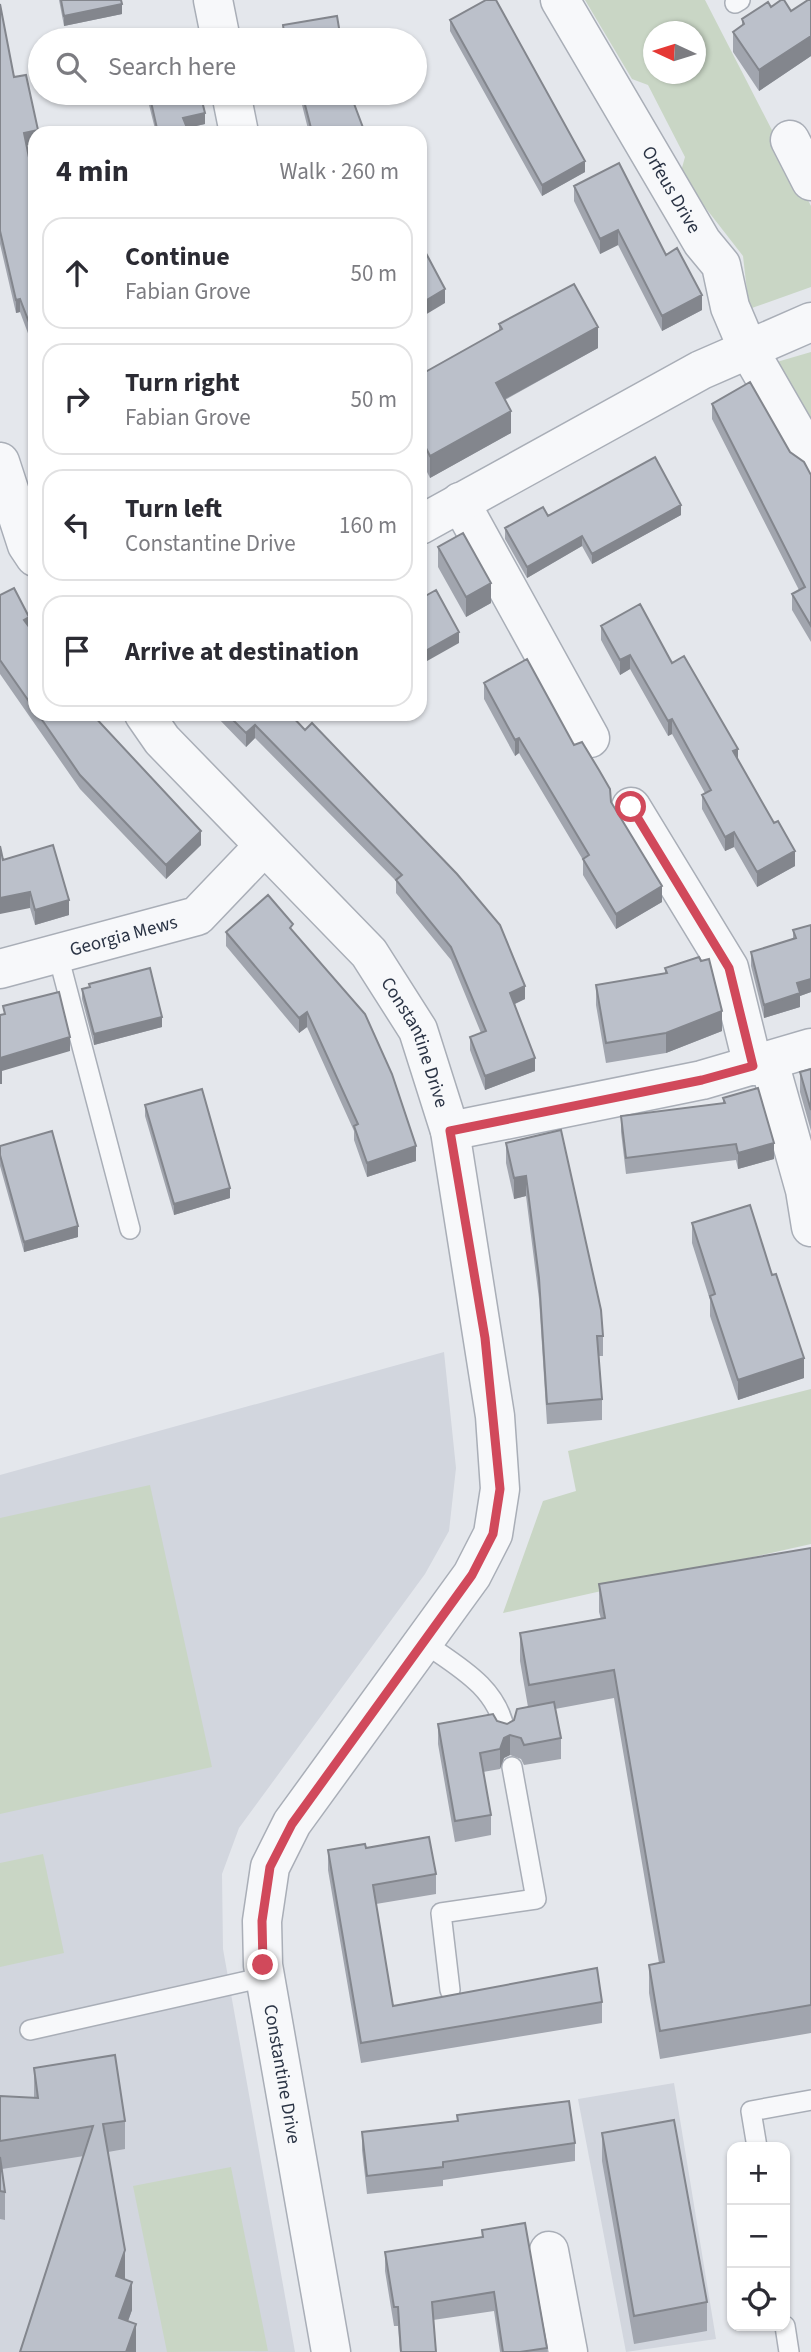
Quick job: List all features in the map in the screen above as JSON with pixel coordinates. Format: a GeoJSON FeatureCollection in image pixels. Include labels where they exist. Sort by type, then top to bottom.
{"type":"FeatureCollection","features":[{"type":"Feature","properties":{"kind":"street"},"geometry":{"type":"LineString","coordinates":[[213,0],[219,28]]}},
{"type":"Feature","properties":{"kind":"street","name":"Orfeus Drive"},"geometry":{"type":"LineString","coordinates":[[560,0],[702,242],[721,265],[730,307],[747,347],[811,457]]}},
{"type":"Feature","properties":{"kind":"street"},"geometry":{"type":"LineString","coordinates":[[233,105],[238,126]]}},
{"type":"Feature","properties":{"kind":"street"},"geometry":{"type":"LineString","coordinates":[[790,140],[811,181]]}},
{"type":"Feature","properties":{"kind":"street"},"geometry":{"type":"LineString","coordinates":[[427,518],[747,347],[811,321]]}},
{"type":"Feature","properties":{"kind":"street"},"geometry":{"type":"LineString","coordinates":[[0,462],[21,553]]}},
{"type":"Feature","properties":{"kind":"street"},"geometry":{"type":"LineString","coordinates":[[460,502],[590,738]]}},
{"type":"Feature","properties":{"kind":"street","name":"Constantine Drive"},"geometry":{"type":"LineString","coordinates":[[155,721],[162,740],[263,848],[369,953],[418,1030],[450,1131],[485,1338],[500,1489],[493,1534],[472,1575],[292,1824],[270,1867],[262,1921],[265,1977],[331,2352]]}},
{"type":"Feature","properties":{"kind":"street"},"geometry":{"type":"LineString","coordinates":[[631,807],[729,968],[805,1190],[811,1227]]}},
{"type":"Feature","properties":{"kind":"street","name":"Georgia Mews"},"geometry":{"type":"LineString","coordinates":[[0,969],[197,916],[263,848]]}},
{"type":"Feature","properties":{"kind":"street"},"geometry":{"type":"LineString","coordinates":[[450,1131],[702,1080],[811,1048]]}},
{"type":"Feature","properties":{"kind":"street"},"geometry":{"type":"LineString","coordinates":[[549,2251],[568,2352]]}},
{"type":"Feature","properties":{"kind":"lane"},"geometry":{"type":"LineString","coordinates":[[58,955],[130,1229]]}},
{"type":"Feature","properties":{"kind":"lane"},"geometry":{"type":"LineString","coordinates":[[423,1642],[477,1680],[498,1709],[505,1732]]}},
{"type":"Feature","properties":{"kind":"lane"},"geometry":{"type":"LineString","coordinates":[[450,1990],[441,1913],[536,1899],[512,1767]]}},
{"type":"Feature","properties":{"kind":"lane"},"geometry":{"type":"LineString","coordinates":[[30,2030],[265,1977]]}},
{"type":"Feature","properties":{"kind":"lane"},"geometry":{"type":"LineString","coordinates":[[756,2142],[751,2110],[811,2099]]}},
{"type":"Feature","properties":{"kind":"lane"},"geometry":{"type":"LineString","coordinates":[[786,2331],[789,2352]]}},
{"type":"Feature","properties":{"kind":"shaded area"},"geometry":{"type":"Polygon","coordinates":[[[444,1352],[456,1468],[449,1531],[425,1574],[239,1828],[222,1874],[223,1949],[295,2352],[0,2352],[0,1475],[444,1352]]]}},
{"type":"Feature","properties":{"kind":"shaded area"},"geometry":{"type":"Polygon","coordinates":[[[674,2083],[716,2339],[626,2352],[578,2099],[674,2083]]]}},
{"type":"Feature","properties":{"kind":"green space"},"geometry":{"type":"Polygon","coordinates":[[[585,0],[705,0],[811,206],[811,287],[749,309],[743,256],[680,175],[685,157],[645,84],[706,84],[706,21],[643,21],[643,83],[632,79],[585,0]]]}},
{"type":"Feature","properties":{"kind":"green space"},"geometry":{"type":"Polygon","coordinates":[[[811,352],[811,423],[770,364],[811,352]]]}},
{"type":"Feature","properties":{"kind":"green space"},"geometry":{"type":"Polygon","coordinates":[[[811,1389],[811,1544],[503,1613],[543,1501],[576,1491],[568,1451],[811,1389]]]}},
{"type":"Feature","properties":{"kind":"green space"},"geometry":{"type":"Polygon","coordinates":[[[150,1485],[212,1767],[0,1814],[0,1518],[150,1485]]]}},
{"type":"Feature","properties":{"kind":"green space"},"geometry":{"type":"Polygon","coordinates":[[[43,1854],[64,1953],[0,1967],[0,1863],[43,1854]]]}},
{"type":"Feature","properties":{"kind":"green space"},"geometry":{"type":"Polygon","coordinates":[[[231,2167],[268,2351],[167,2352],[133,2186],[231,2167]]]}},
{"type":"Feature","properties":{"kind":"building"},"geometry":{"type":"Polygon","coordinates":[[[61,0],[121,0],[122,4],[64,16],[61,0]]]}},
{"type":"Feature","properties":{"kind":"building"},"geometry":{"type":"Polygon","coordinates":[[[486,0],[496,0],[585,161],[542,185],[450,20],[486,0]]]}},
{"type":"Feature","properties":{"kind":"building"},"geometry":{"type":"Polygon","coordinates":[[[784,0],[791,11],[811,0],[811,36],[759,70],[733,32],[744,24],[742,19],[768,2],[771,7],[784,0]]]}},
{"type":"Feature","properties":{"kind":"building"},"geometry":{"type":"Polygon","coordinates":[[[0,4],[14,77],[26,75],[28,105],[33,105],[37,126],[28,126],[28,132],[24,133],[28,153],[28,320],[20,299],[16,300],[0,231],[0,4]]]}},
{"type":"Feature","properties":{"kind":"building"},"geometry":{"type":"Polygon","coordinates":[[[337,16],[339,28],[283,28],[283,25],[337,16]]]}},
{"type":"Feature","properties":{"kind":"building"},"geometry":{"type":"Polygon","coordinates":[[[152,105],[203,105],[205,113],[183,118],[186,126],[156,126],[152,105]]]}},
{"type":"Feature","properties":{"kind":"building"},"geometry":{"type":"Polygon","coordinates":[[[305,105],[354,105],[362,126],[310,126],[305,105]]]}},
{"type":"Feature","properties":{"kind":"building"},"geometry":{"type":"Polygon","coordinates":[[[619,163],[666,255],[677,248],[702,295],[662,316],[618,230],[600,239],[574,186],[619,163]]]}},
{"type":"Feature","properties":{"kind":"building"},"geometry":{"type":"Polygon","coordinates":[[[427,255],[445,289],[427,300],[427,255]]]}},
{"type":"Feature","properties":{"kind":"building"},"geometry":{"type":"Polygon","coordinates":[[[574,284],[598,327],[496,383],[511,411],[430,456],[427,450],[427,371],[502,329],[499,324],[574,284]]]}},
{"type":"Feature","properties":{"kind":"building"},"geometry":{"type":"Polygon","coordinates":[[[750,382],[790,452],[804,462],[811,475],[811,626],[792,594],[805,587],[712,404],[750,382]]]}},
{"type":"Feature","properties":{"kind":"building"},"geometry":{"type":"Polygon","coordinates":[[[655,457],[681,505],[592,554],[582,536],[527,567],[505,528],[543,507],[548,516],[655,457]]]}},
{"type":"Feature","properties":{"kind":"building"},"geometry":{"type":"Polygon","coordinates":[[[463,533],[491,583],[466,597],[438,547],[463,533]]]}},
{"type":"Feature","properties":{"kind":"building"},"geometry":{"type":"Polygon","coordinates":[[[14,588],[28,615],[24,620],[28,625],[28,700],[0,660],[0,595],[14,588]]]}},
{"type":"Feature","properties":{"kind":"building"},"geometry":{"type":"Polygon","coordinates":[[[436,590],[459,632],[427,650],[427,595],[436,590]]]}},
{"type":"Feature","properties":{"kind":"building"},"geometry":{"type":"Polygon","coordinates":[[[640,604],[672,663],[684,656],[738,749],[733,751],[774,823],[778,821],[795,851],[757,872],[734,832],[725,837],[702,795],[711,790],[672,719],[668,721],[630,655],[620,660],[601,626],[640,604]]]}},
{"type":"Feature","properties":{"kind":"building"},"geometry":{"type":"Polygon","coordinates":[[[527,659],[574,745],[582,742],[599,770],[610,789],[611,802],[662,886],[616,914],[583,859],[589,855],[519,738],[515,740],[484,683],[527,659]]]}},
{"type":"Feature","properties":{"kind":"building"},"geometry":{"type":"Polygon","coordinates":[[[43,721],[99,721],[201,831],[166,865],[80,775],[43,721]]]}},
{"type":"Feature","properties":{"kind":"building"},"geometry":{"type":"Polygon","coordinates":[[[234,721],[297,721],[305,730],[312,723],[457,874],[500,925],[525,986],[510,993],[535,1058],[485,1076],[470,1037],[486,1031],[451,947],[396,880],[402,875],[255,725],[246,733],[234,721]]]}},
{"type":"Feature","properties":{"kind":"building"},"geometry":{"type":"Polygon","coordinates":[[[53,845],[69,900],[35,910],[30,892],[0,898],[0,846],[3,860],[53,845]]]}},
{"type":"Feature","properties":{"kind":"building"},"geometry":{"type":"Polygon","coordinates":[[[268,895],[293,924],[290,928],[365,1014],[392,1074],[416,1146],[367,1163],[354,1126],[358,1124],[307,1012],[299,1018],[226,932],[268,895]]]}},
{"type":"Feature","properties":{"kind":"building"},"geometry":{"type":"Polygon","coordinates":[[[811,925],[811,979],[797,983],[800,993],[764,1005],[751,952],[796,938],[793,930],[811,925]]]}},
{"type":"Feature","properties":{"kind":"building"},"geometry":{"type":"Polygon","coordinates":[[[699,957],[701,961],[709,959],[722,1011],[666,1033],[606,1043],[596,985],[667,973],[665,968],[699,957]]]}},
{"type":"Feature","properties":{"kind":"building"},"geometry":{"type":"Polygon","coordinates":[[[150,968],[162,1017],[94,1034],[82,989],[90,987],[89,984],[150,968]]]}},
{"type":"Feature","properties":{"kind":"building"},"geometry":{"type":"Polygon","coordinates":[[[59,992],[70,1037],[0,1058],[0,1015],[5,1014],[3,1006],[59,992]]]}},
{"type":"Feature","properties":{"kind":"building"},"geometry":{"type":"Polygon","coordinates":[[[811,1069],[811,1110],[800,1072],[811,1069]]]}},
{"type":"Feature","properties":{"kind":"building"},"geometry":{"type":"Polygon","coordinates":[[[758,1088],[774,1143],[738,1153],[736,1144],[626,1158],[621,1116],[725,1103],[723,1098],[758,1088]]]}},
{"type":"Feature","properties":{"kind":"building"},"geometry":{"type":"Polygon","coordinates":[[[202,1089],[230,1188],[174,1204],[145,1105],[202,1089]]]}},
{"type":"Feature","properties":{"kind":"building"},"geometry":{"type":"Polygon","coordinates":[[[561,1130],[601,1310],[603,1336],[597,1336],[602,1399],[547,1404],[539,1278],[526,1176],[514,1178],[506,1143],[561,1130]]]}},
{"type":"Feature","properties":{"kind":"building"},"geometry":{"type":"Polygon","coordinates":[[[52,1131],[78,1226],[24,1242],[0,1155],[0,1146],[52,1131]]]}},
{"type":"Feature","properties":{"kind":"building"},"geometry":{"type":"Polygon","coordinates":[[[750,1205],[772,1275],[776,1274],[804,1358],[738,1380],[710,1296],[715,1294],[692,1223],[750,1205]]]}},
{"type":"Feature","properties":{"kind":"building"},"geometry":{"type":"Polygon","coordinates":[[[811,1548],[811,2005],[660,2031],[649,1965],[664,1962],[614,1670],[529,1685],[520,1633],[605,1618],[599,1584],[811,1548]]]}},
{"type":"Feature","properties":{"kind":"building"},"geometry":{"type":"Polygon","coordinates":[[[554,1702],[561,1738],[524,1745],[521,1738],[510,1735],[504,1738],[500,1749],[480,1753],[491,1815],[455,1821],[438,1724],[493,1714],[497,1721],[507,1724],[514,1720],[517,1709],[554,1702]]]}},
{"type":"Feature","properties":{"kind":"building"},"geometry":{"type":"Polygon","coordinates":[[[429,1837],[436,1874],[373,1885],[393,2006],[597,1968],[602,2002],[361,2043],[328,1850],[365,1844],[366,1848],[429,1837]]]}},
{"type":"Feature","properties":{"kind":"building"},"geometry":{"type":"Polygon","coordinates":[[[115,2055],[125,2121],[103,2124],[125,2250],[116,2276],[132,2282],[119,2318],[136,2324],[126,2352],[20,2352],[93,2126],[0,2141],[0,2096],[38,2098],[34,2068],[115,2055]]]}},
{"type":"Feature","properties":{"kind":"building"},"geometry":{"type":"Polygon","coordinates":[[[569,2101],[575,2143],[443,2162],[443,2167],[367,2176],[362,2132],[458,2121],[457,2115],[569,2101]]]}},
{"type":"Feature","properties":{"kind":"building"},"geometry":{"type":"Polygon","coordinates":[[[674,2120],[707,2302],[634,2316],[602,2133],[674,2120]]]}},
{"type":"Feature","properties":{"kind":"building"},"geometry":{"type":"Polygon","coordinates":[[[0,2157],[5,2192],[0,2191],[0,2157]]]}},
{"type":"Feature","properties":{"kind":"building"},"geometry":{"type":"Polygon","coordinates":[[[525,2223],[547,2348],[503,2352],[494,2292],[432,2302],[436,2352],[401,2352],[398,2307],[394,2307],[385,2252],[483,2237],[482,2230],[525,2223]]]}},
{"type":"Feature","properties":{"kind":"route"},"geometry":{"type":"LineString","coordinates":[[263,1965],[262,1921],[270,1867],[292,1824],[472,1575],[493,1534],[500,1489],[495,1416],[485,1338],[450,1131],[702,1080],[753,1066],[729,968],[631,807]]}}]}
